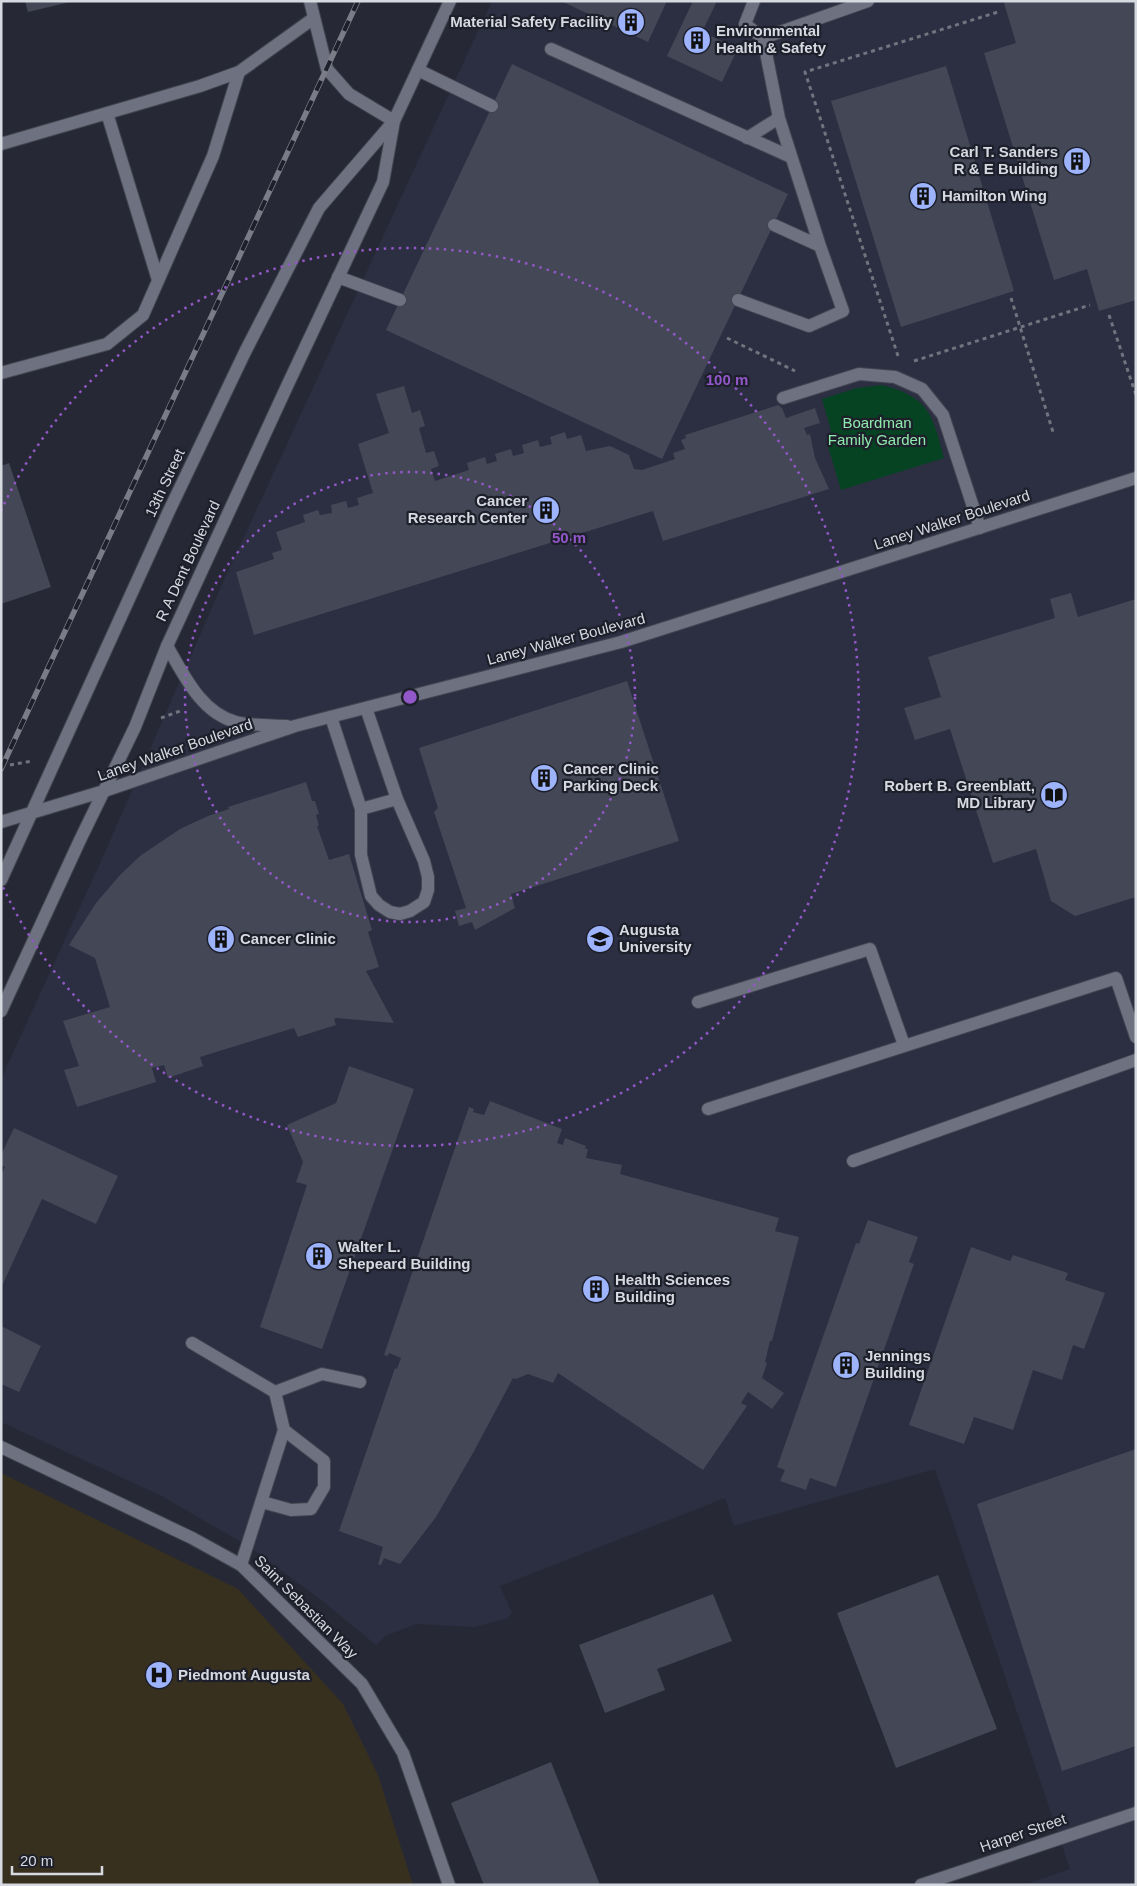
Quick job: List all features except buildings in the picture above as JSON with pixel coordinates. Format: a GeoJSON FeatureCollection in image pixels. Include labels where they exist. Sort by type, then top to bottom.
{"type":"FeatureCollection","features":[{"type":"Feature","properties":{"kind":"street"},"geometry":{"type":"LineString","coordinates":[[310,1],[327,68],[349,94],[394,121],[450,1]]}},
{"type":"Feature","properties":{"kind":"street"},"geometry":{"type":"LineString","coordinates":[[738,300],[809,326],[843,311],[790,157],[779,118],[763,38],[745,24],[754,1]]}},
{"type":"Feature","properties":{"kind":"street"},"geometry":{"type":"LineString","coordinates":[[763,38],[839,7],[868,1]]}},
{"type":"Feature","properties":{"kind":"street"},"geometry":{"type":"LineString","coordinates":[[1,144],[200,86],[240,72],[314,18]]}},
{"type":"Feature","properties":{"kind":"street"},"geometry":{"type":"LineString","coordinates":[[551,49],[790,157]]}},
{"type":"Feature","properties":{"kind":"street"},"geometry":{"type":"LineString","coordinates":[[418,70],[492,106]]}},
{"type":"Feature","properties":{"kind":"street"},"geometry":{"type":"LineString","coordinates":[[1,373],[107,344],[143,315],[213,156],[240,72]]}},
{"type":"Feature","properties":{"kind":"street"},"geometry":{"type":"LineString","coordinates":[[107,113],[158,280]]}},
{"type":"Feature","properties":{"kind":"street"},"geometry":{"type":"LineString","coordinates":[[747,138],[779,118]]}},
{"type":"Feature","properties":{"kind":"street","name":"R A Dent Boulevard"},"geometry":{"type":"LineString","coordinates":[[1,1011],[135,727],[167,646],[383,182],[394,121]]}},
{"type":"Feature","properties":{"kind":"street","name":"13th Street"},"geometry":{"type":"LineString","coordinates":[[1,880],[173,502],[245,352],[319,208],[394,121]]}},
{"type":"Feature","properties":{"kind":"street"},"geometry":{"type":"LineString","coordinates":[[774,225],[820,246]]}},
{"type":"Feature","properties":{"kind":"street"},"geometry":{"type":"LineString","coordinates":[[338,277],[400,300]]}},
{"type":"Feature","properties":{"kind":"street"},"geometry":{"type":"LineString","coordinates":[[783,398],[859,374],[895,377],[922,389],[944,414],[980,528]]}},
{"type":"Feature","properties":{"kind":"street","name":"Laney Walker Boulevard"},"geometry":{"type":"LineString","coordinates":[[1,822],[104,791],[294,726],[621,642],[1136,478]]}},
{"type":"Feature","properties":{"kind":"street"},"geometry":{"type":"LineString","coordinates":[[167,646],[192,688],[204,702],[219,714],[237,722],[294,726]]}},
{"type":"Feature","properties":{"kind":"street"},"geometry":{"type":"LineString","coordinates":[[330,718],[361,809],[361,854],[365,878],[371,896],[379,905],[390,912],[400,914],[410,911],[424,902],[428,890],[428,877],[424,861],[397,799],[366,708]]}},
{"type":"Feature","properties":{"kind":"street"},"geometry":{"type":"LineString","coordinates":[[361,809],[397,799]]}},
{"type":"Feature","properties":{"kind":"street"},"geometry":{"type":"LineString","coordinates":[[698,1002],[870,949],[904,1045]]}},
{"type":"Feature","properties":{"kind":"street"},"geometry":{"type":"LineString","coordinates":[[708,1109],[1116,978],[1136,1037]]}},
{"type":"Feature","properties":{"kind":"street"},"geometry":{"type":"LineString","coordinates":[[852,1161],[1136,1060]]}},
{"type":"Feature","properties":{"kind":"street"},"geometry":{"type":"LineString","coordinates":[[192,1343],[274,1392],[284,1430],[241,1565]]}},
{"type":"Feature","properties":{"kind":"street"},"geometry":{"type":"LineString","coordinates":[[274,1392],[322,1374],[360,1382]]}},
{"type":"Feature","properties":{"kind":"street"},"geometry":{"type":"LineString","coordinates":[[262,1502],[291,1510],[311,1509],[324,1487],[324,1461],[284,1430]]}},
{"type":"Feature","properties":{"kind":"street","name":"Saint Sebastian Way"},"geometry":{"type":"LineString","coordinates":[[1,1447],[192,1538],[241,1565],[362,1684],[403,1753],[450,1885]]}},
{"type":"Feature","properties":{"kind":"street","name":"Harper Street"},"geometry":{"type":"LineString","coordinates":[[921,1885],[1136,1813]]}},
{"type":"Feature","properties":{"kind":"path"},"geometry":{"type":"LineString","coordinates":[[907,382],[805,72],[998,12]]}},
{"type":"Feature","properties":{"kind":"path"},"geometry":{"type":"LineString","coordinates":[[1011,298],[1053,432]]}},
{"type":"Feature","properties":{"kind":"path"},"geometry":{"type":"LineString","coordinates":[[901,365],[1090,305]]}},
{"type":"Feature","properties":{"kind":"path"},"geometry":{"type":"LineString","coordinates":[[1109,315],[1136,395]]}},
{"type":"Feature","properties":{"kind":"path"},"geometry":{"type":"LineString","coordinates":[[727,338],[823,385]]}},
{"type":"Feature","properties":{"kind":"path"},"geometry":{"type":"LineString","coordinates":[[158,719],[188,708]]}},
{"type":"Feature","properties":{"kind":"path"},"geometry":{"type":"LineString","coordinates":[[10,765],[35,761]]}},
{"type":"Feature","properties":{"kind":"shaded area","name":"Augusta University"},"geometry":{"type":"Polygon","coordinates":[[[492,1],[1136,1],[1136,1885],[1024,1885],[1070,1869],[935,1469],[734,1526],[725,1498],[500,1586],[512,1613],[508,1618],[475,1627],[416,1624],[385,1636],[376,1645],[320,1599],[251,1548],[162,1496],[1,1422],[1,1079],[102,859],[225,578],[492,1]]]}},
{"type":"Feature","properties":{"kind":"shaded area","name":"Piedmont Augusta"},"geometry":{"type":"Polygon","coordinates":[[[1,1473],[238,1589],[343,1704],[378,1775],[413,1885],[1,1885],[1,1473]]]}},
{"type":"Feature","properties":{"kind":"green space","name":"Boardman Family Garden"},"geometry":{"type":"Polygon","coordinates":[[[882,385],[910,395],[926,410],[932,419],[944,458],[841,490],[827,443],[831,430],[822,399],[857,388],[882,385]]]}},
{"type":"Feature","properties":{"kind":"railway"},"geometry":{"type":"LineString","coordinates":[[1,769],[358,1]]}},
{"type":"Feature","properties":{"kind":"place","name":"Material Safety Facility"},"geometry":{"type":"Point","coordinates":[631,22]}},
{"type":"Feature","properties":{"kind":"place","name":"Environmental Health & Safety"},"geometry":{"type":"Point","coordinates":[697,40]}},
{"type":"Feature","properties":{"kind":"place","name":"Carl T. Sanders R & E Building"},"geometry":{"type":"Point","coordinates":[1077,161]}},
{"type":"Feature","properties":{"kind":"place","name":"Hamilton Wing"},"geometry":{"type":"Point","coordinates":[923,196]}},
{"type":"Feature","properties":{"kind":"place","name":"Cancer Research Center"},"geometry":{"type":"Point","coordinates":[546,510]}},
{"type":"Feature","properties":{"kind":"place","name":"Cancer Clinic Parking Deck"},"geometry":{"type":"Point","coordinates":[544,778]}},
{"type":"Feature","properties":{"kind":"place","name":"Robert B. Greenblatt, MD Library"},"geometry":{"type":"Point","coordinates":[1054,795]}},
{"type":"Feature","properties":{"kind":"place","name":"Cancer Clinic"},"geometry":{"type":"Point","coordinates":[221,939]}},
{"type":"Feature","properties":{"kind":"place","name":"Augusta University"},"geometry":{"type":"Point","coordinates":[600,939]}},
{"type":"Feature","properties":{"kind":"place","name":"Walter L. Shepeard Building"},"geometry":{"type":"Point","coordinates":[319,1256]}},
{"type":"Feature","properties":{"kind":"place","name":"Health Sciences Building"},"geometry":{"type":"Point","coordinates":[596,1289]}},
{"type":"Feature","properties":{"kind":"place","name":"Jennings Building"},"geometry":{"type":"Point","coordinates":[846,1365]}},
{"type":"Feature","properties":{"kind":"place","name":"Piedmont Augusta"},"geometry":{"type":"Point","coordinates":[159,1675]}}]}
